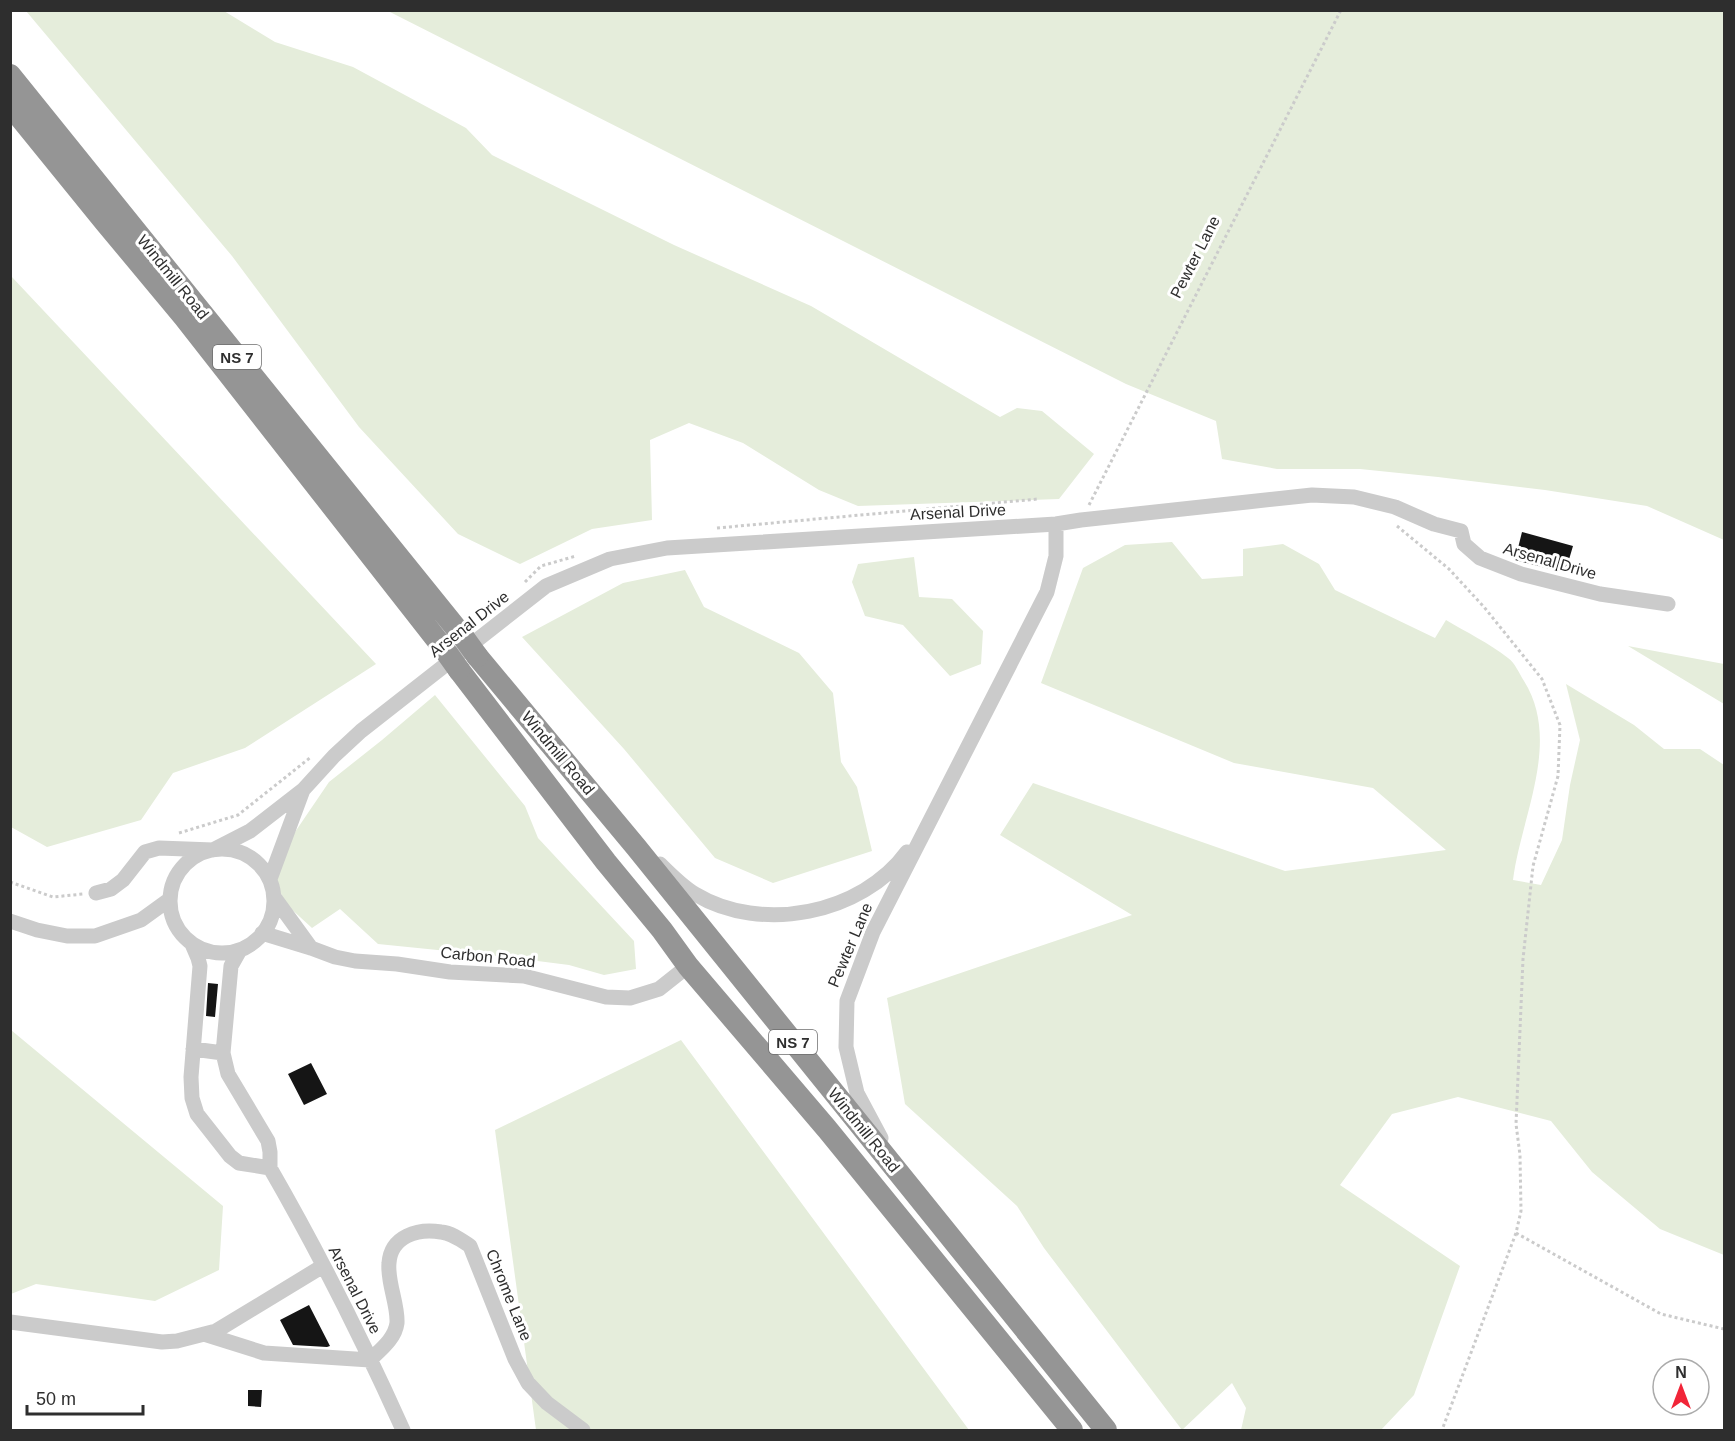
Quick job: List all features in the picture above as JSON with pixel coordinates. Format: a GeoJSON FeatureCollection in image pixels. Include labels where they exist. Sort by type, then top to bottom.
{"type":"FeatureCollection","features":[{"type":"Feature","properties":{"kind":"highway","name":"Windmill Road"},"geometry":{"type":"LineString","coordinates":[[10,75],[477,656],[636,847],[1106,1431]]}},
{"type":"Feature","properties":{"kind":"highway","name":"Windmill Road"},"geometry":{"type":"LineString","coordinates":[[10,105],[184,317],[688,966],[827,1129],[1072,1431]]}},
{"type":"Feature","properties":{"kind":"lane","name":"Arsenal Drive"},"geometry":{"type":"LineString","coordinates":[[213,850],[250,831],[303,790],[334,756],[362,731],[546,586],[610,559],[667,548],[1056,524],[1312,495],[1354,497],[1395,507],[1434,524],[1461,531],[1464,544],[1480,558],[1521,574],[1600,594],[1668,604]]}},
{"type":"Feature","properties":{"kind":"lane","name":"Pewter Lane"},"geometry":{"type":"LineString","coordinates":[[982,1276],[966,1248],[886,1146],[857,1093],[846,1047],[846,1001],[873,932],[1047,592],[1056,556],[1056,524]]}},
{"type":"Feature","properties":{"kind":"lane","name":"Pewter Lane"},"geometry":{"type":"LineString","coordinates":[[571,768],[589,784],[662,866],[694,894],[723,907],[762,915],[788,915],[824,908],[864,891],[887,875],[906,854],[950,783]]}},
{"type":"Feature","properties":{"kind":"lane","name":"Arsenal Drive"},"geometry":{"type":"LineString","coordinates":[[270,879],[303,790]]}},
{"type":"Feature","properties":{"kind":"lane"},"geometry":{"type":"LineString","coordinates":[[96,893],[111,889],[123,880],[145,852],[159,848],[231,850],[248,856],[261,866],[270,879],[274,897],[273,914],[266,929],[255,942],[240,950],[224,953],[207,951],[192,944],[180,932],[172,917],[170,899],[173,882],[182,867],[196,856],[213,850]]}},
{"type":"Feature","properties":{"kind":"lane"},"geometry":{"type":"LineString","coordinates":[[274,897],[311,948]]}},
{"type":"Feature","properties":{"kind":"lane"},"geometry":{"type":"LineString","coordinates":[[141,920],[170,899]]}},
{"type":"Feature","properties":{"kind":"lane"},"geometry":{"type":"LineString","coordinates":[[10,921],[37,930],[67,936],[95,936],[141,920],[172,917]]}},
{"type":"Feature","properties":{"kind":"lane","name":"Carbon Road"},"geometry":{"type":"LineString","coordinates":[[262,933],[335,957],[450,972],[524,976],[614,998],[630,998],[658,989],[688,966]]}},
{"type":"Feature","properties":{"kind":"lane"},"geometry":{"type":"LineString","coordinates":[[192,944],[200,966],[190,1077],[192,1098],[197,1114],[230,1156],[239,1163],[270,1168]]}},
{"type":"Feature","properties":{"kind":"lane","name":"Arsenal Drive"},"geometry":{"type":"LineString","coordinates":[[240,950],[231,966],[223,1053],[228,1074],[268,1141],[270,1168],[323,1266],[403,1431]]}},
{"type":"Feature","properties":{"kind":"lane"},"geometry":{"type":"LineString","coordinates":[[193,1049],[223,1053]]}},
{"type":"Feature","properties":{"kind":"lane","name":"Chrome Lane"},"geometry":{"type":"LineString","coordinates":[[370,1360],[392,1336],[397,1324],[389,1264],[392,1253],[400,1239],[412,1233],[443,1232],[457,1237],[470,1246],[515,1359],[528,1383],[547,1403],[583,1431]]}},
{"type":"Feature","properties":{"kind":"lane"},"geometry":{"type":"LineString","coordinates":[[10,1322],[162,1342],[177,1341],[216,1331],[323,1266]]}},
{"type":"Feature","properties":{"kind":"lane"},"geometry":{"type":"LineString","coordinates":[[204,1335],[264,1353],[370,1360]]}},
{"type":"Feature","properties":{"kind":"path","name":"Pewter Lane"},"geometry":{"type":"LineString","coordinates":[[1081,520],[1341,10]]}},
{"type":"Feature","properties":{"kind":"path"},"geometry":{"type":"LineString","coordinates":[[709,529],[1038,500]]}},
{"type":"Feature","properties":{"kind":"path"},"geometry":{"type":"LineString","coordinates":[[1392,523],[1449,569],[1484,607],[1542,679],[1560,725],[1558,776],[1533,866],[1523,959],[1516,1124],[1520,1155],[1521,1211],[1516,1233],[1442,1431]]}},
{"type":"Feature","properties":{"kind":"path"},"geometry":{"type":"LineString","coordinates":[[518,589],[541,566],[584,553]]}},
{"type":"Feature","properties":{"kind":"path"},"geometry":{"type":"LineString","coordinates":[[176,834],[238,815],[313,756]]}},
{"type":"Feature","properties":{"kind":"path"},"geometry":{"type":"LineString","coordinates":[[10,882],[53,897],[96,893]]}},
{"type":"Feature","properties":{"kind":"path"},"geometry":{"type":"LineString","coordinates":[[1516,1233],[1661,1314],[1725,1329]]}},
{"type":"Feature","properties":{"kind":"green space"},"geometry":{"type":"Polygon","coordinates":[[[26,11],[224,11],[275,42],[353,67],[466,128],[492,155],[674,245],[811,306],[1000,417],[1017,408],[1042,411],[1094,454],[1059,499],[858,506],[819,490],[743,443],[689,423],[650,440],[652,520],[592,529],[520,564],[458,534],[359,427],[232,256],[26,11]]]}},
{"type":"Feature","properties":{"kind":"green space"},"geometry":{"type":"Polygon","coordinates":[[[388,11],[1724,11],[1724,540],[1647,506],[1545,490],[1438,477],[1360,469],[1277,469],[1222,459],[1216,421],[1126,384],[388,11]]]}},
{"type":"Feature","properties":{"kind":"green space"},"geometry":{"type":"Polygon","coordinates":[[[11,276],[376,664],[245,748],[173,773],[141,820],[47,847],[11,827],[11,276]]]}},
{"type":"Feature","properties":{"kind":"green space"},"geometry":{"type":"Polygon","coordinates":[[[1172,542],[1202,579],[1243,576],[1243,549],[1283,544],[1319,564],[1335,590],[1435,638],[1446,620],[1510,660],[1515,665],[1535,704],[1539,729],[1536,779],[1513,880],[1541,885],[1562,840],[1570,785],[1580,740],[1566,684],[1634,725],[1664,749],[1700,749],[1724,765],[1724,1255],[1660,1229],[1592,1172],[1551,1121],[1458,1097],[1392,1114],[1340,1185],[1460,1266],[1414,1395],[1381,1430],[1241,1430],[1246,1408],[1232,1383],[1182,1430],[1044,1248],[1017,1206],[905,1104],[887,998],[1132,915],[1000,835],[1033,783],[1285,871],[1446,850],[1373,788],[1234,763],[1041,683],[1083,568],[1125,545],[1172,542]]]}},
{"type":"Feature","properties":{"kind":"green space"},"geometry":{"type":"Polygon","coordinates":[[[914,557],[919,597],[952,599],[983,631],[981,664],[950,676],[903,625],[865,616],[852,582],[858,564],[914,557]]]}},
{"type":"Feature","properties":{"kind":"green space"},"geometry":{"type":"Polygon","coordinates":[[[685,570],[704,607],[799,653],[833,693],[841,762],[857,787],[872,851],[773,883],[715,858],[624,749],[522,637],[623,583],[685,570]]]}},
{"type":"Feature","properties":{"kind":"green space"},"geometry":{"type":"Polygon","coordinates":[[[1628,646],[1724,664],[1724,704],[1628,646]]]}},
{"type":"Feature","properties":{"kind":"green space"},"geometry":{"type":"Polygon","coordinates":[[[435,695],[525,806],[538,838],[634,941],[636,969],[604,975],[569,965],[378,944],[340,909],[312,928],[288,906],[277,887],[276,860],[329,782],[435,695]]]}},
{"type":"Feature","properties":{"kind":"green space"},"geometry":{"type":"Polygon","coordinates":[[[11,1030],[223,1206],[219,1270],[155,1301],[36,1284],[11,1294],[11,1030]]]}},
{"type":"Feature","properties":{"kind":"green space"},"geometry":{"type":"Polygon","coordinates":[[[681,1040],[969,1430],[536,1430],[495,1130],[681,1040]]]}},
{"type":"Feature","properties":{"kind":"building"},"geometry":{"type":"Polygon","coordinates":[[[1522,532],[1573,546],[1565,573],[1515,560],[1522,532]]]}},
{"type":"Feature","properties":{"kind":"building"},"geometry":{"type":"Polygon","coordinates":[[[208,983],[218,984],[215,1017],[206,1016],[208,983]]]}},
{"type":"Feature","properties":{"kind":"building"},"geometry":{"type":"Polygon","coordinates":[[[311,1063],[327,1094],[304,1105],[288,1074],[311,1063]]]}},
{"type":"Feature","properties":{"kind":"building"},"geometry":{"type":"Polygon","coordinates":[[[309,1305],[330,1346],[293,1345],[280,1320],[309,1305]]]}},
{"type":"Feature","properties":{"kind":"building"},"geometry":{"type":"Polygon","coordinates":[[[248,1390],[262,1390],[261,1407],[248,1406],[248,1390]]]}}]}
